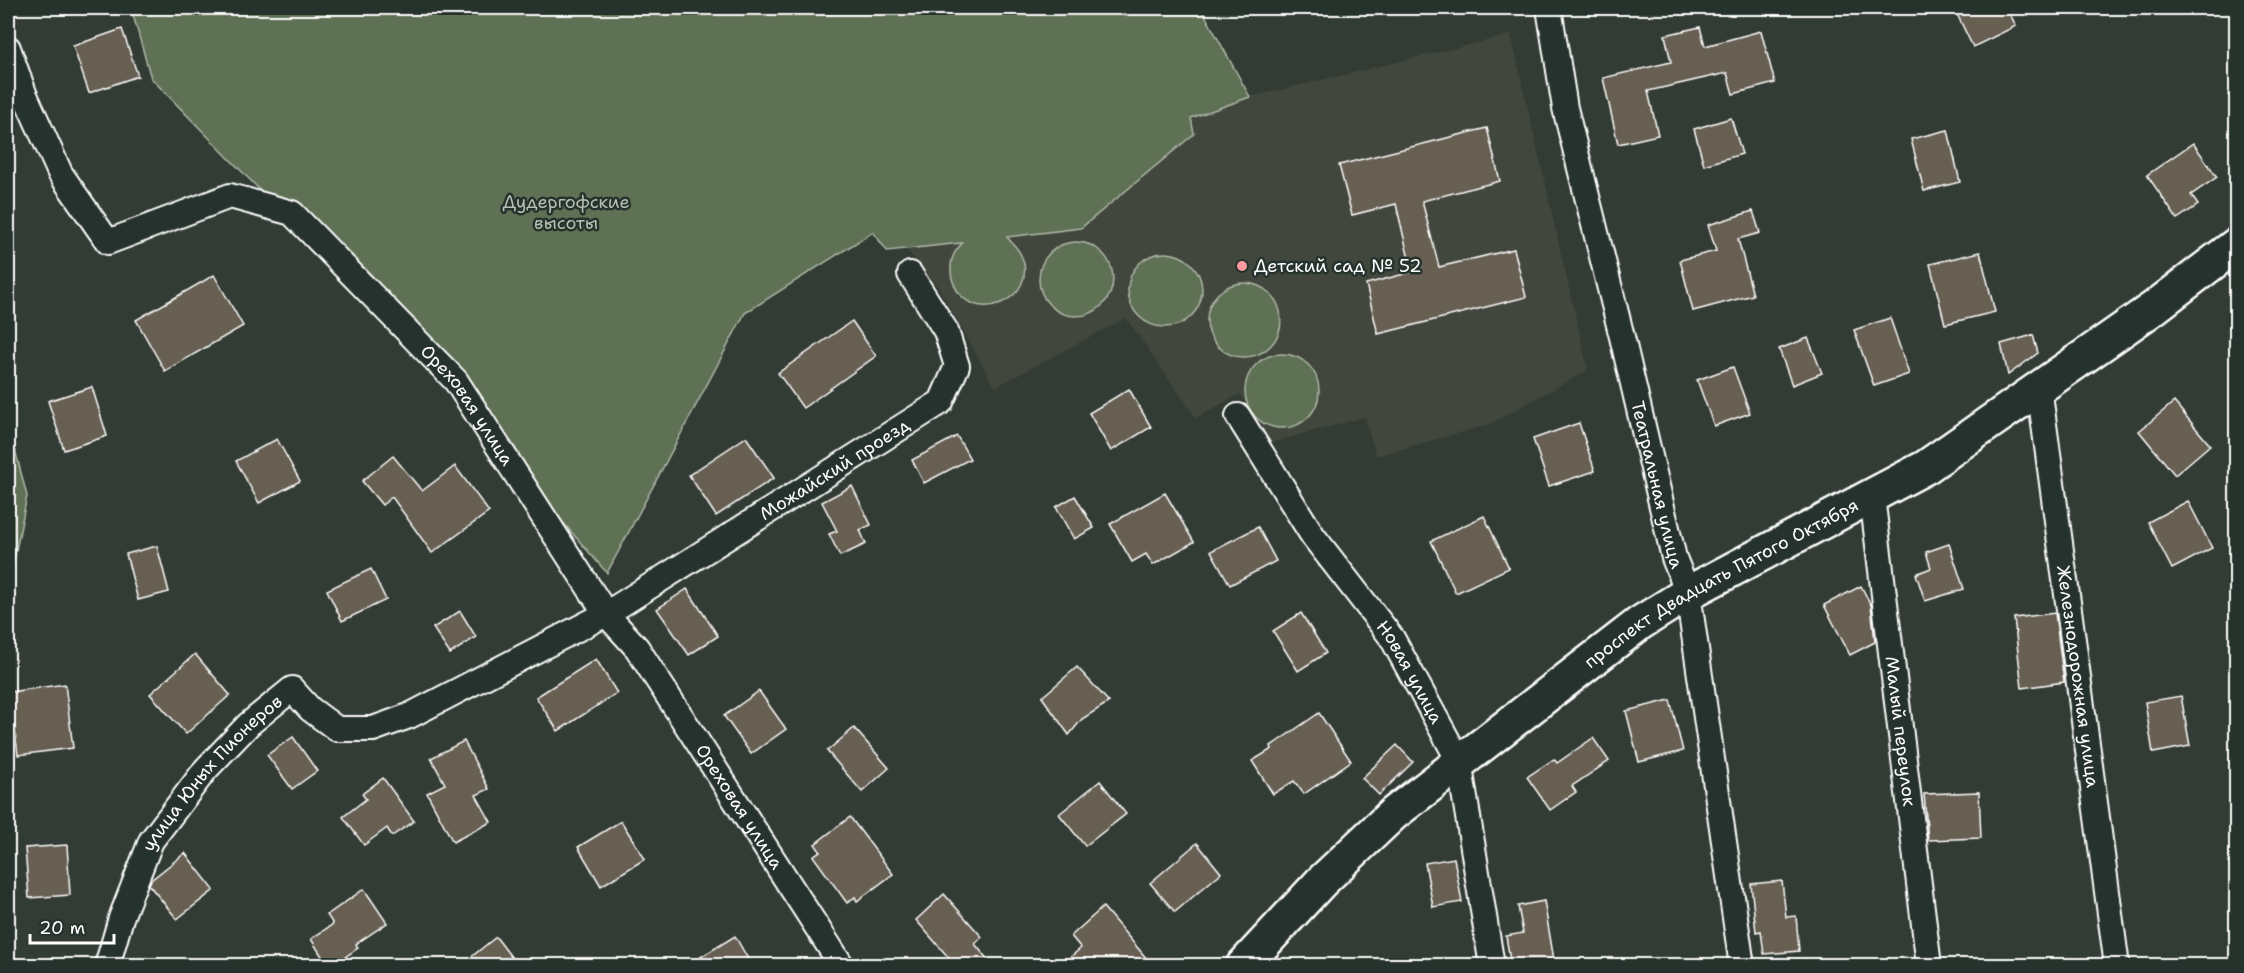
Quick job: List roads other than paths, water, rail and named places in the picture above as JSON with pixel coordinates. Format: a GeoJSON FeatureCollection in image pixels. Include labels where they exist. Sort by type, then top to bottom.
{"type":"FeatureCollection","features":[{"type":"Feature","properties":{"kind":"street","name":"Театральная улица"},"geometry":{"type":"LineString","coordinates":[[1549,8],[1565,108],[1674,558],[1688,593],[1742,966]]}},
{"type":"Feature","properties":{"kind":"street","name":"Ореховая улица"},"geometry":{"type":"LineString","coordinates":[[8,48],[24,93],[60,173],[108,243],[230,196],[292,213],[456,381],[606,614],[637,648],[842,966]]}},
{"type":"Feature","properties":{"kind":"street","name":"проспект Двадцать Пятого Октября"},"geometry":{"type":"LineString","coordinates":[[1243,966],[1321,882],[1393,814],[1640,623],[1688,593],[1926,467],[2155,307],[2236,245]]}},
{"type":"Feature","properties":{"kind":"street","name":"Можайский проезд"},"geometry":{"type":"LineString","coordinates":[[606,614],[941,402],[957,366],[946,331],[910,274]]}},
{"type":"Feature","properties":{"kind":"street","name":"Железнодорожная улица"},"geometry":{"type":"LineString","coordinates":[[2039,387],[2118,966]]}},
{"type":"Feature","properties":{"kind":"street","name":"Новая улица"},"geometry":{"type":"LineString","coordinates":[[1238,416],[1313,537],[1392,638],[1459,761],[1492,966]]}},
{"type":"Feature","properties":{"kind":"street","name":"Малый переулок"},"geometry":{"type":"LineString","coordinates":[[1872,496],[1929,966]]}},
{"type":"Feature","properties":{"kind":"street","name":"улица Юных Пионеров"},"geometry":{"type":"LineString","coordinates":[[106,966],[121,918],[151,841],[206,769],[249,724],[292,689],[310,709],[337,729],[373,729],[409,716],[606,614]]}},
{"type":"Feature","properties":{"kind":"place","name":"Детский сад № 52"},"geometry":{"type":"Point","coordinates":[1242,266]}},
{"type":"Feature","properties":{"kind":"park label","name":"Дудергофские высоты"},"geometry":{"type":"Point","coordinates":[566,212]}}]}
